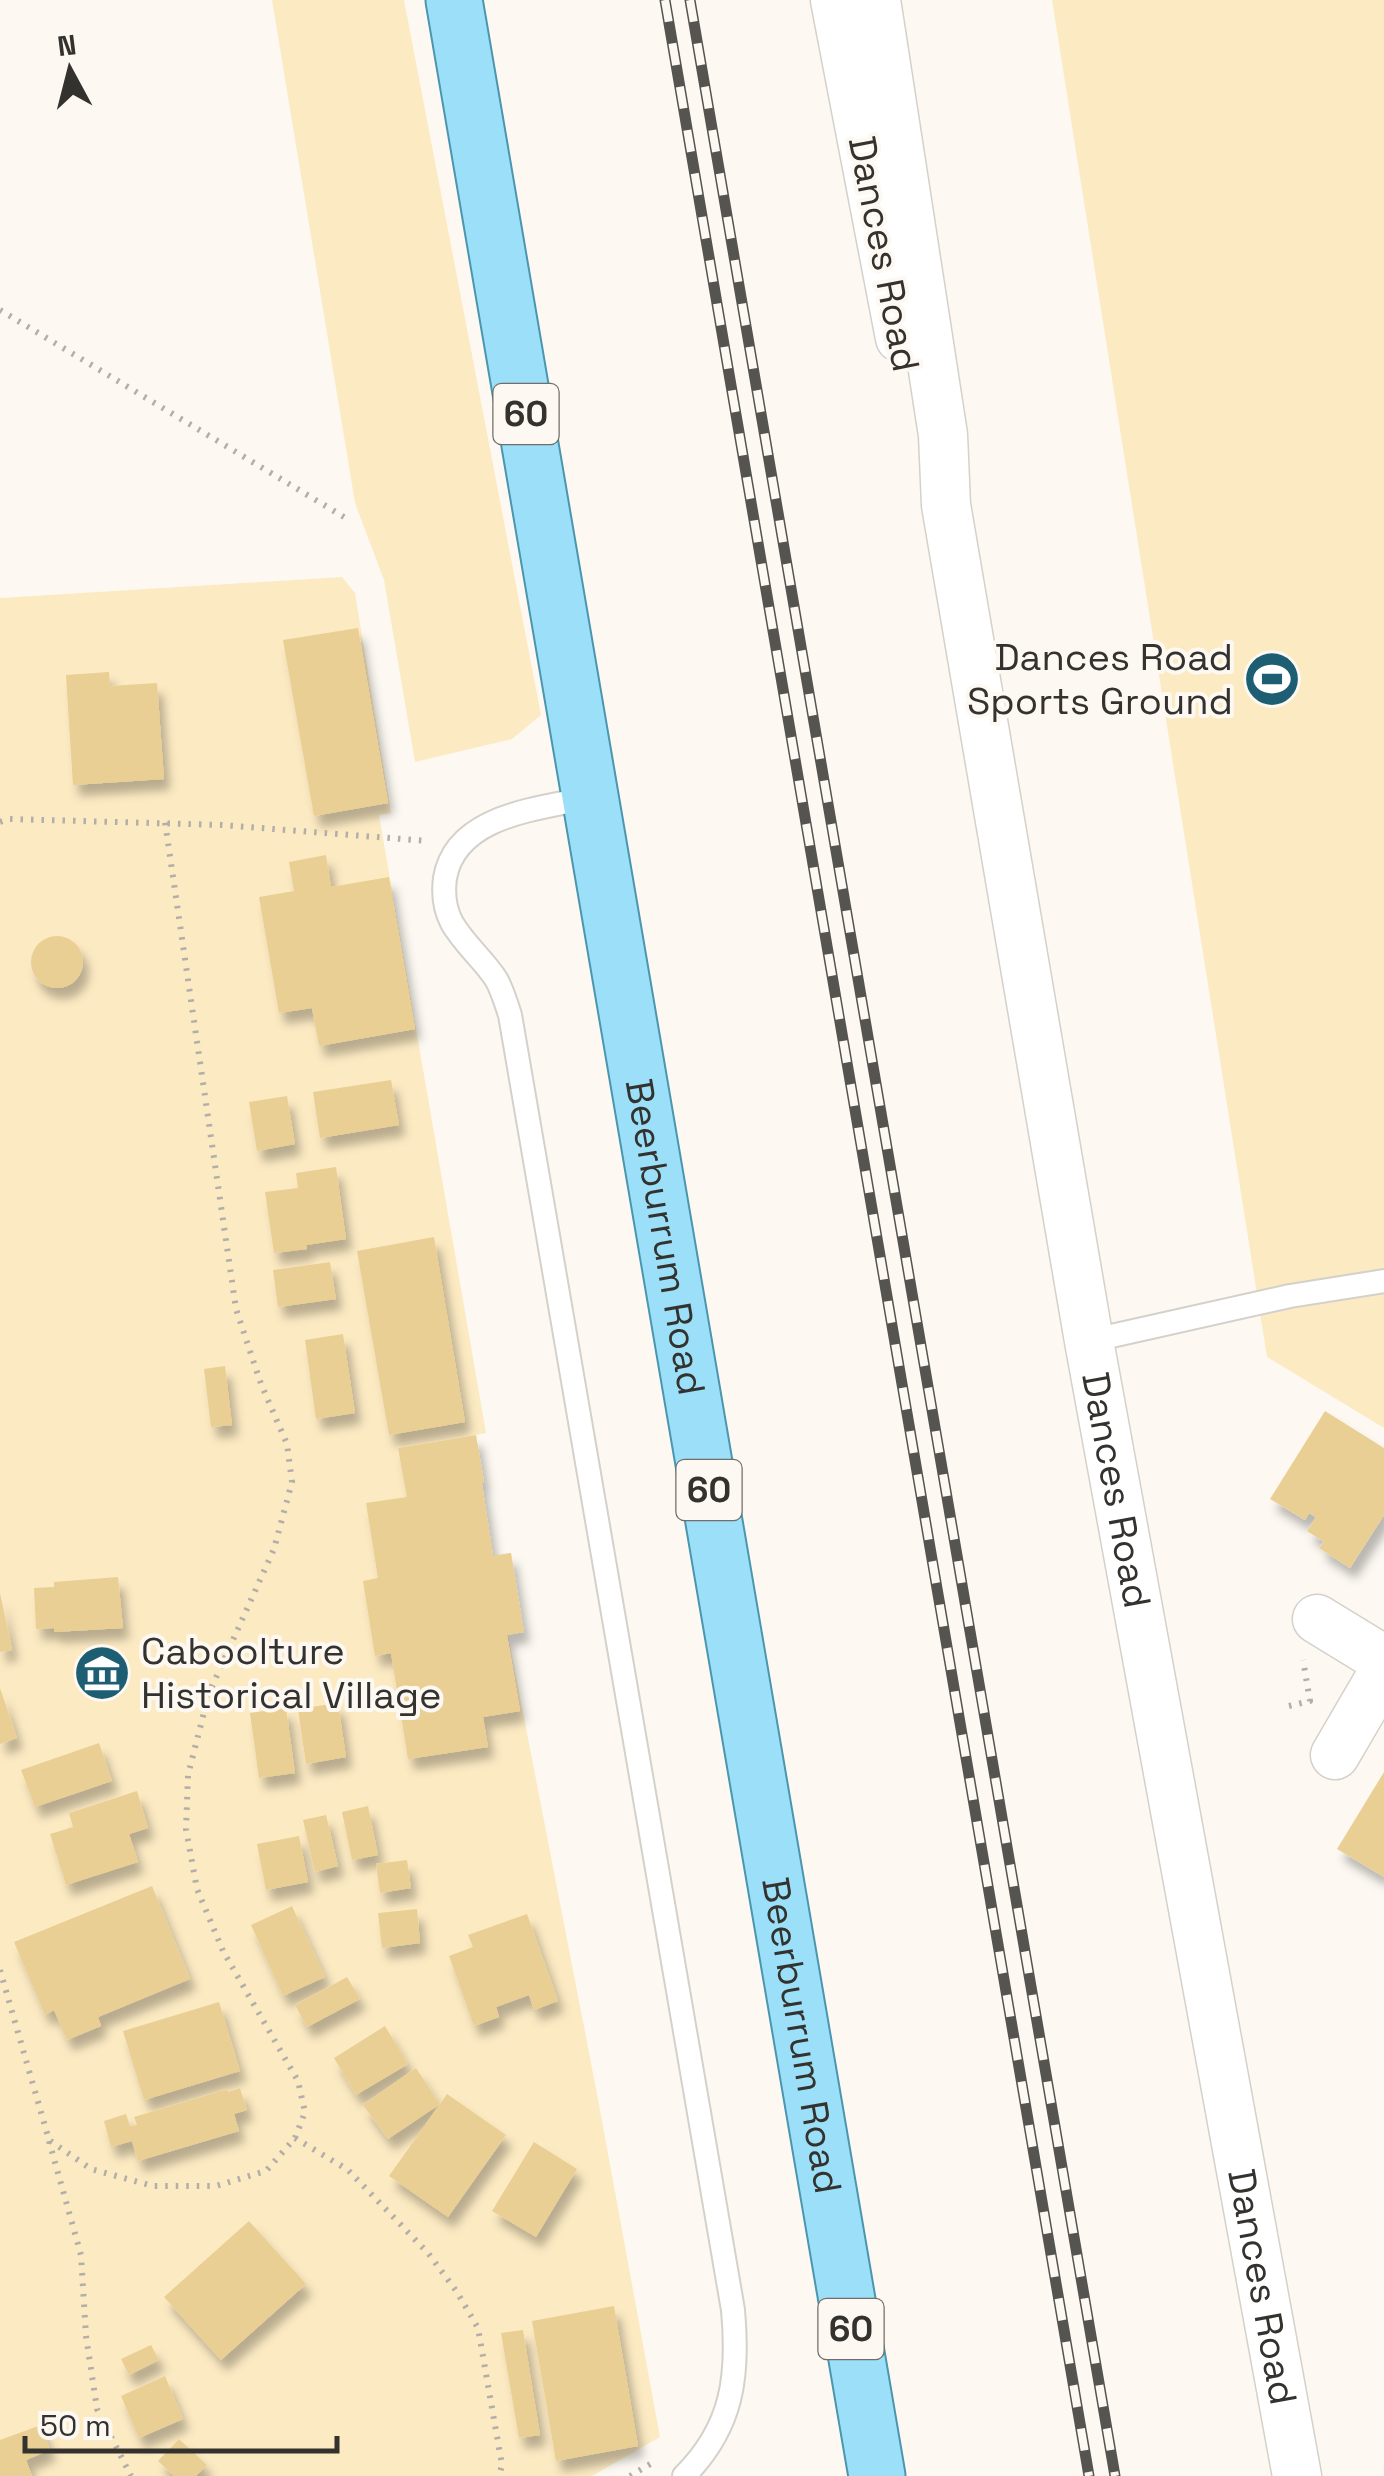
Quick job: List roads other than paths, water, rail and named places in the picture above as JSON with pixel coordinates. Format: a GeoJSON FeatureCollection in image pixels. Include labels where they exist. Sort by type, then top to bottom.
{"type":"FeatureCollection","features":[{"type":"Feature","properties":{"kind":"main road","name":"Beerburrum Road"},"geometry":{"type":"LineString","coordinates":[[454,0],[876,2476]]}},
{"type":"Feature","properties":{"kind":"street","name":"Dances Road"},"geometry":{"type":"LineString","coordinates":[[835,0],[913,398],[946,505]]}},
{"type":"Feature","properties":{"kind":"street","name":"Dances Road"},"geometry":{"type":"LineString","coordinates":[[876,0],[942,435],[946,505],[1090,1341],[1297,2476]]}},
{"type":"Feature","properties":{"kind":"street"},"geometry":{"type":"LineString","coordinates":[[1317,1618],[1384,1660]]}},
{"type":"Feature","properties":{"kind":"street"},"geometry":{"type":"LineString","coordinates":[[1335,1755],[1384,1671]]}},
{"type":"Feature","properties":{"kind":"lane"},"geometry":{"type":"LineString","coordinates":[[592,796],[484,825],[458,844],[447,868],[443,892],[450,919],[496,979],[510,1015],[733,2310],[737,2352],[734,2389],[719,2429],[684,2476]]}},
{"type":"Feature","properties":{"kind":"lane"},"geometry":{"type":"LineString","coordinates":[[1090,1341],[1290,1296],[1384,1281]]}},
{"type":"Feature","properties":{"kind":"railway"},"geometry":{"type":"LineString","coordinates":[[665,0],[1089,2476]]}},
{"type":"Feature","properties":{"kind":"railway"},"geometry":{"type":"LineString","coordinates":[[690,0],[1115,2476]]}},
{"type":"Feature","properties":{"kind":"place","name":"Dances Road Sports Ground"},"geometry":{"type":"Point","coordinates":[1272,679]}},
{"type":"Feature","properties":{"kind":"place","name":"Caboolture Historical Village"},"geometry":{"type":"Point","coordinates":[102,1673]}}]}
